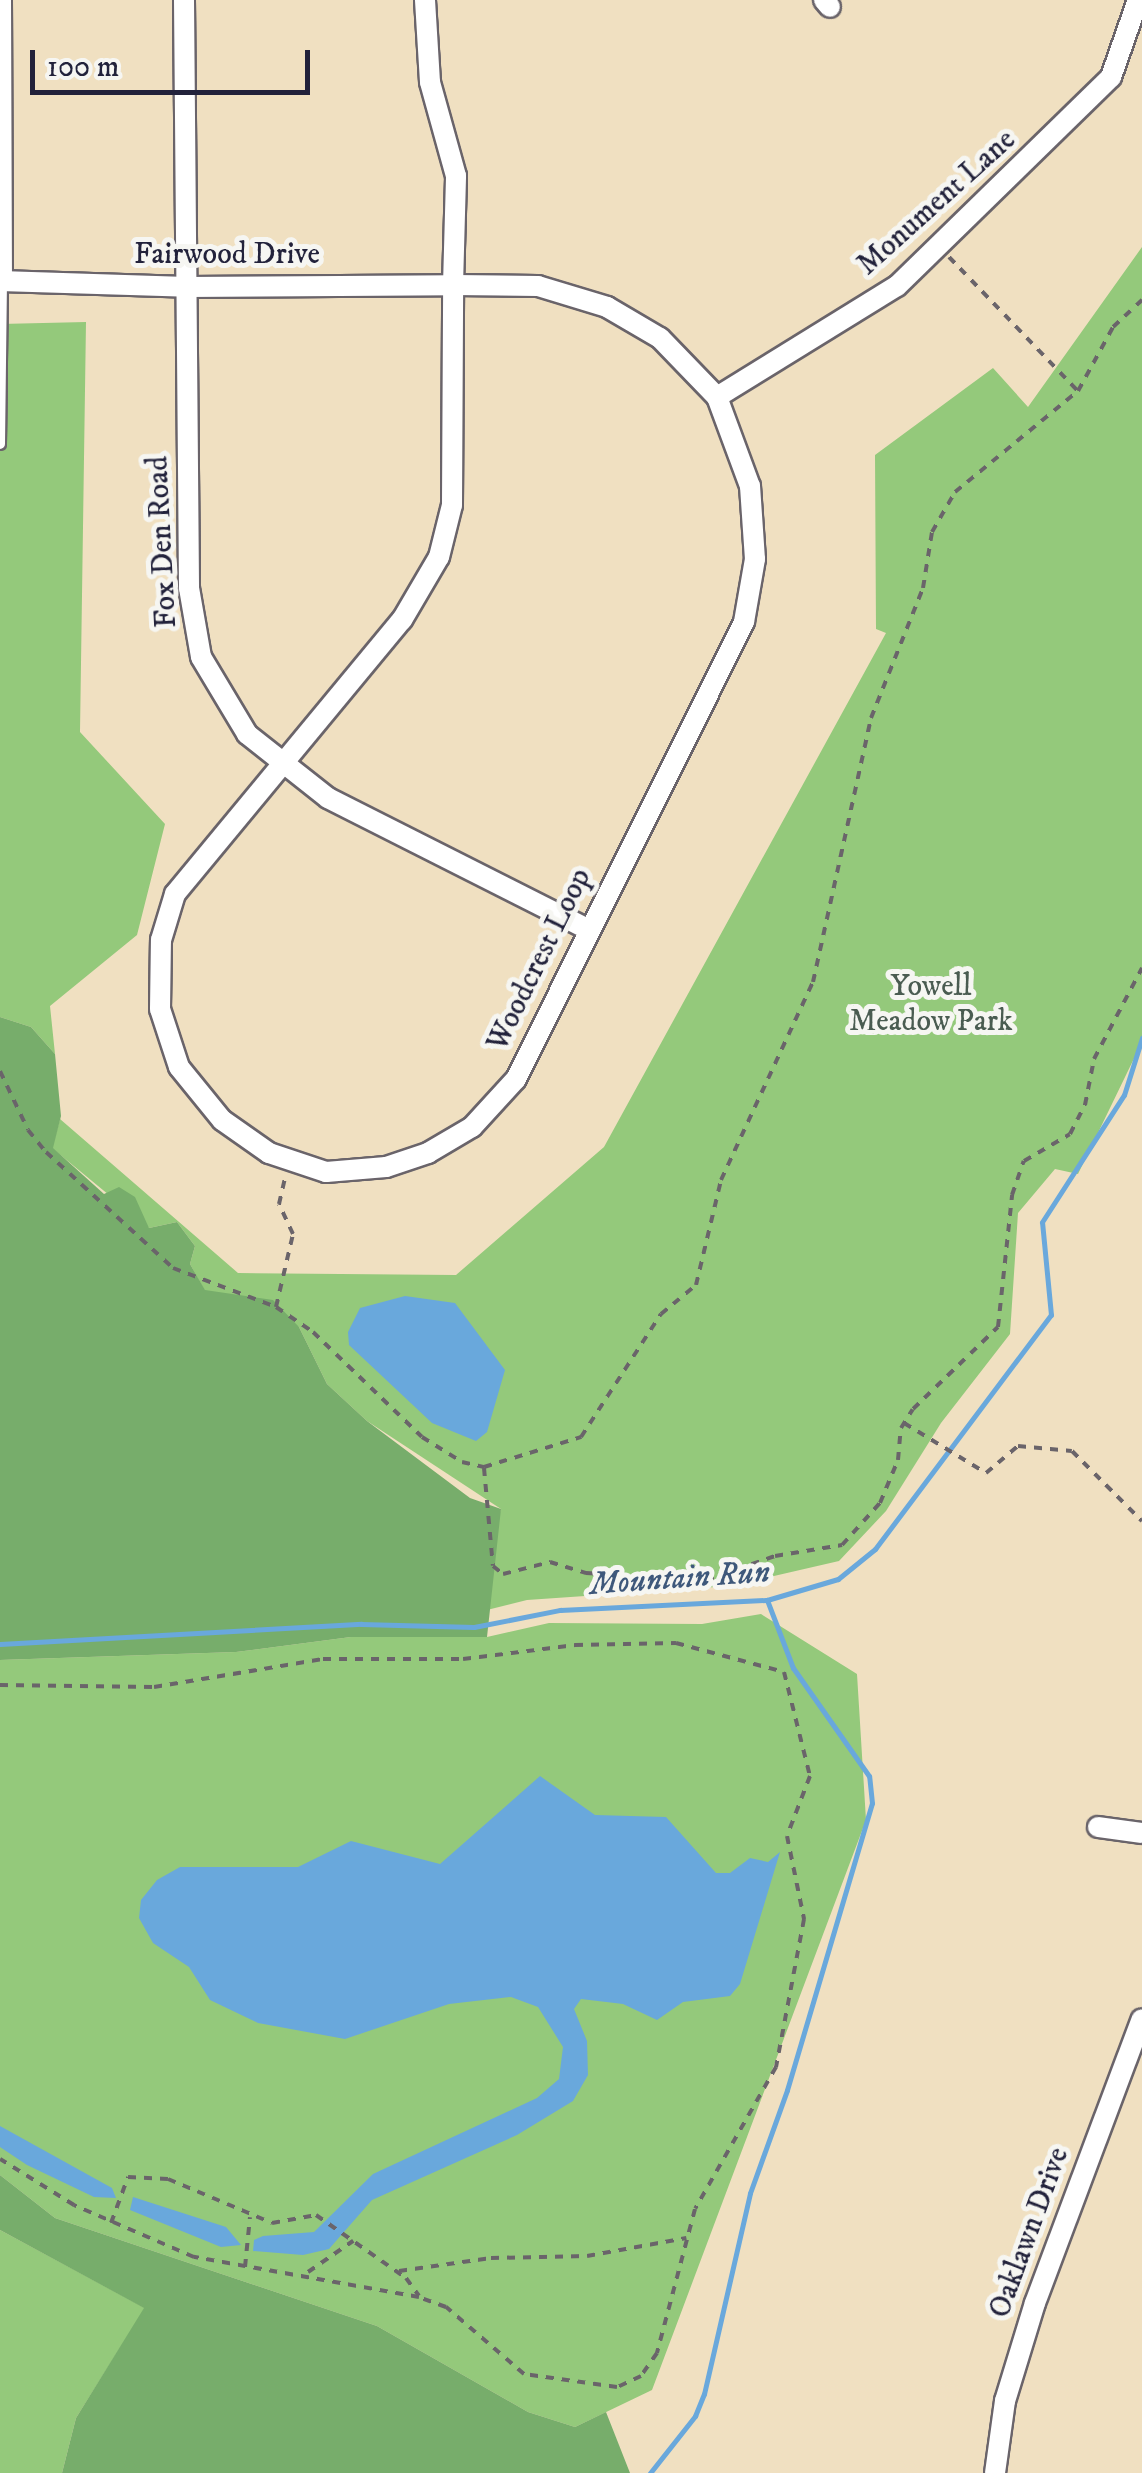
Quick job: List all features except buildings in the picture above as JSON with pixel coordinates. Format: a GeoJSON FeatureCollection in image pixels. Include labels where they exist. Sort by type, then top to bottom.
{"type":"FeatureCollection","features":[{"type":"Feature","properties":{"kind":"street"},"geometry":{"type":"LineString","coordinates":[[1,0],[1,281]]}},
{"type":"Feature","properties":{"kind":"street","name":"Fox Den Road"},"geometry":{"type":"LineString","coordinates":[[184,0],[189,588],[201,656],[226,708],[282,764],[328,798],[586,929]]}},
{"type":"Feature","properties":{"kind":"street"},"geometry":{"type":"LineString","coordinates":[[424,0],[430,82],[456,176],[453,286]]}},
{"type":"Feature","properties":{"kind":"street","name":"Monument Lane"},"geometry":{"type":"LineString","coordinates":[[717,398],[898,286],[1111,77],[1138,0]]}},
{"type":"Feature","properties":{"kind":"street","name":"Fairwood Drive"},"geometry":{"type":"LineString","coordinates":[[1,281],[187,287],[453,286]]}},
{"type":"Feature","properties":{"kind":"street","name":"Woodcrest Loop"},"geometry":{"type":"LineString","coordinates":[[453,286],[538,286],[607,306],[660,338],[717,398],[750,486],[755,560],[744,622],[586,929],[516,1079],[472,1127],[386,1167],[326,1172],[291,1160],[222,1120],[179,1067],[160,1009],[161,940],[175,894],[402,620],[439,557],[452,505],[453,286]]}},
{"type":"Feature","properties":{"kind":"street"},"geometry":{"type":"LineString","coordinates":[[1098,1827],[1142,1833]]}},
{"type":"Feature","properties":{"kind":"street","name":"Oaklawn Drive"},"geometry":{"type":"LineString","coordinates":[[996,2473],[1005,2400],[1030,2319],[1142,2019]]}},
{"type":"Feature","properties":{"kind":"lane"},"geometry":{"type":"LineString","coordinates":[[0,444],[1,281]]}},
{"type":"Feature","properties":{"kind":"path"},"geometry":{"type":"LineString","coordinates":[[940,246],[1078,391]]}},
{"type":"Feature","properties":{"kind":"path"},"geometry":{"type":"LineString","coordinates":[[0,1072],[37,1141],[147,1246],[173,1268],[276,1307],[313,1332],[422,1437],[462,1462],[484,1468],[581,1437],[661,1314],[696,1285],[721,1180],[813,982],[871,718],[922,588],[932,532],[956,492],[1078,391],[1113,327],[1142,300]]}},
{"type":"Feature","properties":{"kind":"path"},"geometry":{"type":"LineString","coordinates":[[484,1468],[493,1566],[502,1574],[550,1562],[586,1573],[706,1580],[776,1556],[842,1544],[880,1504],[898,1460],[904,1423],[998,1327],[1012,1195],[1024,1161],[1070,1134],[1086,1105],[1094,1058],[1142,968]]}},
{"type":"Feature","properties":{"kind":"path"},"geometry":{"type":"LineString","coordinates":[[276,1307],[293,1234],[279,1204],[291,1160]]}},
{"type":"Feature","properties":{"kind":"path"},"geometry":{"type":"LineString","coordinates":[[904,1423],[965,1466],[986,1473],[1018,1446],[1072,1451],[1142,1521]]}},
{"type":"Feature","properties":{"kind":"path"},"geometry":{"type":"LineString","coordinates":[[0,1685],[154,1687],[323,1659],[463,1658],[576,1644],[676,1643],[784,1672],[810,1776],[786,1836],[804,1918],[795,1988],[780,2022],[776,2067],[702,2196],[686,2238],[657,2353],[641,2376],[616,2388],[524,2374],[446,2308],[419,2297],[194,2257],[111,2223],[0,2160]]}},
{"type":"Feature","properties":{"kind":"path"},"geometry":{"type":"LineString","coordinates":[[111,2223],[128,2177],[144,2176],[182,2184],[250,2217],[281,2225],[316,2215],[397,2272],[419,2297]]}},
{"type":"Feature","properties":{"kind":"path"},"geometry":{"type":"LineString","coordinates":[[245,2267],[250,2217]]}},
{"type":"Feature","properties":{"kind":"path"},"geometry":{"type":"LineString","coordinates":[[397,2272],[491,2258],[600,2254],[686,2238]]}},
{"type":"Feature","properties":{"kind":"path"},"geometry":{"type":"LineString","coordinates":[[305,2274],[353,2241]]}},
{"type":"Feature","properties":{"kind":"green space","name":"Yowell Meadow Park"},"geometry":{"type":"Polygon","coordinates":[[[1142,247],[1142,1042],[1078,1174],[1055,1169],[1018,1213],[1010,1334],[941,1423],[886,1511],[839,1561],[730,1586],[527,1600],[467,1615],[501,1509],[367,1421],[327,1384],[299,1327],[205,1291],[190,1264],[195,1246],[177,1222],[149,1228],[52,1148],[60,1119],[238,1273],[456,1275],[604,1147],[886,633],[876,629],[875,455],[993,368],[1028,407],[1142,247]]]}},
{"type":"Feature","properties":{"kind":"green space"},"geometry":{"type":"Polygon","coordinates":[[[86,322],[80,732],[165,824],[137,935],[50,1006],[55,1054],[31,1027],[0,1017],[0,324],[86,322]]]}},
{"type":"Feature","properties":{"kind":"green space"},"geometry":{"type":"Polygon","coordinates":[[[0,1017],[31,1027],[55,1054],[61,1116],[53,1148],[104,1194],[119,1187],[135,1197],[149,1228],[177,1222],[195,1246],[190,1264],[205,1290],[273,1300],[299,1327],[327,1384],[367,1421],[470,1498],[501,1509],[487,1637],[351,1637],[236,1652],[0,1660],[0,1017]]]}},
{"type":"Feature","properties":{"kind":"green space"},"geometry":{"type":"Polygon","coordinates":[[[761,1614],[857,1674],[866,1820],[652,2390],[575,2427],[528,2412],[377,2326],[55,2218],[0,2175],[0,1660],[236,1652],[351,1637],[487,1637],[549,1623],[702,1624],[761,1614]]]}},
{"type":"Feature","properties":{"kind":"green space"},"geometry":{"type":"Polygon","coordinates":[[[0,2175],[55,2218],[377,2326],[528,2412],[575,2427],[606,2412],[630,2473],[62,2473],[76,2418],[144,2308],[0,2230],[0,2175]]]}},
{"type":"Feature","properties":{"kind":"green space"},"geometry":{"type":"Polygon","coordinates":[[[0,2230],[145,2308],[76,2418],[62,2473],[0,2473],[0,2230]]]}},
{"type":"Feature","properties":{"kind":"water"},"geometry":{"type":"Polygon","coordinates":[[[405,1296],[455,1303],[505,1370],[487,1432],[476,1441],[432,1423],[349,1345],[348,1332],[360,1308],[405,1296]]]}},
{"type":"Feature","properties":{"kind":"water"},"geometry":{"type":"Polygon","coordinates":[[[540,1776],[595,1815],[666,1817],[716,1873],[730,1873],[750,1858],[768,1862],[780,1852],[740,1984],[730,1996],[683,2002],[657,2020],[623,2004],[581,1999],[574,2009],[587,2041],[588,2075],[573,2101],[517,2135],[372,2200],[329,2249],[303,2255],[253,2251],[254,2240],[263,2236],[314,2232],[373,2174],[537,2098],[559,2079],[563,2047],[538,2007],[511,1997],[449,2004],[345,2039],[258,2023],[210,2000],[189,1967],[153,1943],[139,1918],[141,1900],[157,1880],[180,1867],[298,1867],[351,1841],[440,1864],[540,1776]]]}},
{"type":"Feature","properties":{"kind":"water"},"geometry":{"type":"Polygon","coordinates":[[[0,2126],[112,2188],[116,2198],[94,2197],[27,2165],[0,2147],[0,2126]]]}},
{"type":"Feature","properties":{"kind":"water"},"geometry":{"type":"Polygon","coordinates":[[[133,2197],[226,2227],[241,2245],[221,2247],[130,2210],[133,2197]]]}},
{"type":"Feature","properties":{"kind":"waterway","name":"Mountain Run"},"geometry":{"type":"LineString","coordinates":[[0,1644],[361,1624],[474,1627],[560,1610],[767,1600],[838,1579],[875,1549],[1051,1315],[1042,1222],[1124,1095],[1142,1038]]}},
{"type":"Feature","properties":{"kind":"waterway"},"geometry":{"type":"LineString","coordinates":[[650,2473],[695,2416],[704,2394],[750,2193],[787,2090],[872,1803],[869,1776],[793,1668],[767,1600]]}}]}
